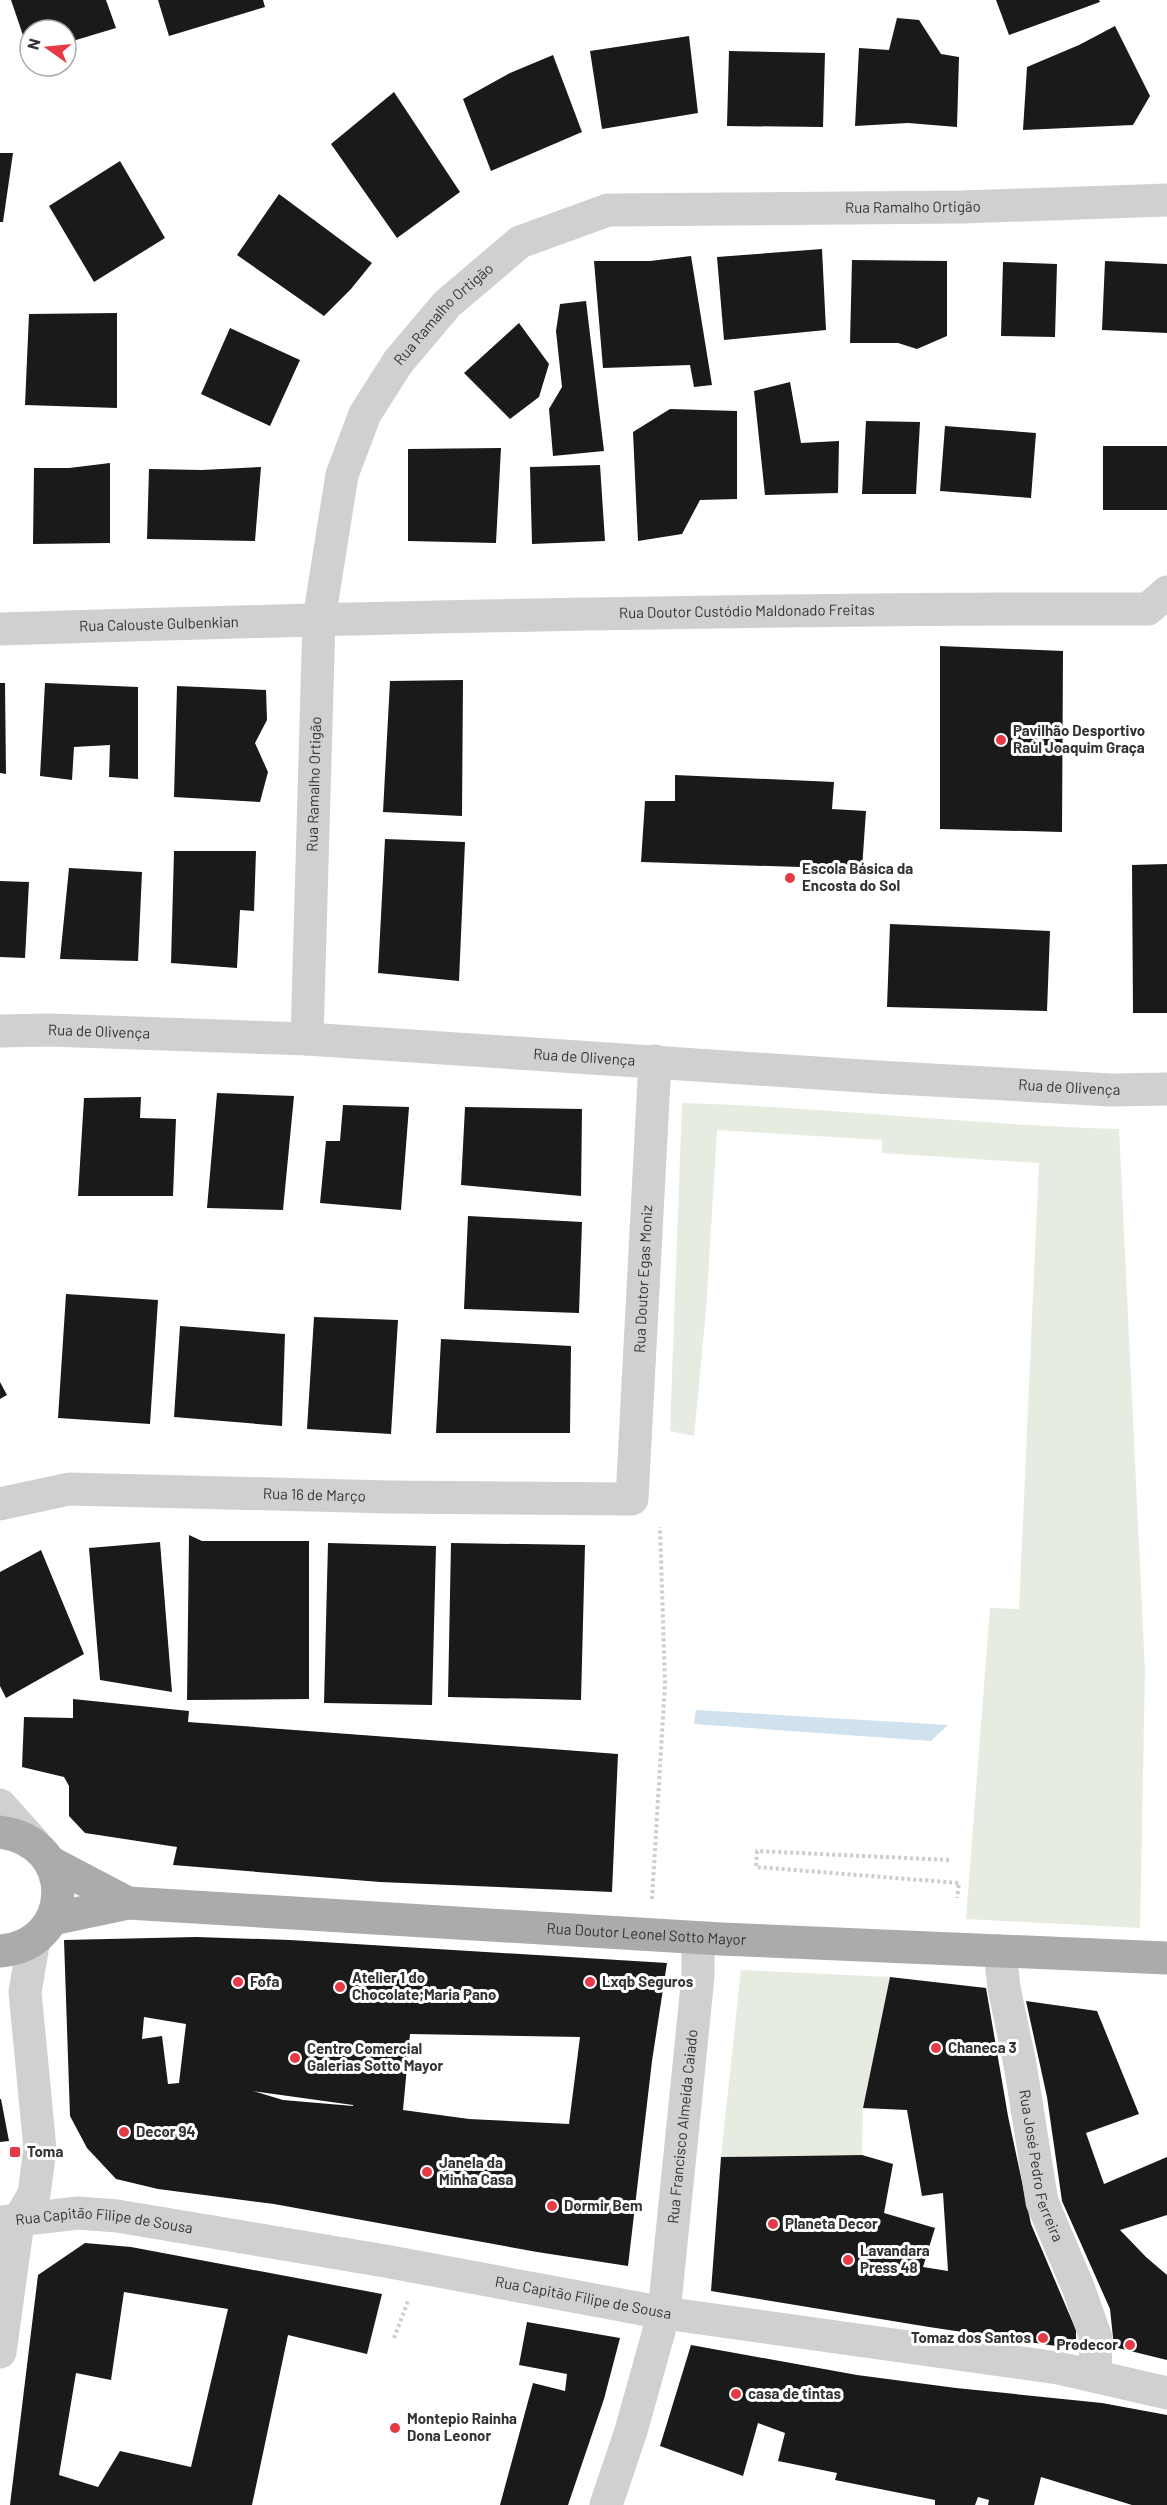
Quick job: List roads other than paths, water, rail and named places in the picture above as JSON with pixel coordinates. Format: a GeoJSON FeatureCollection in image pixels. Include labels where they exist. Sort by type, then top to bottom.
{"type":"FeatureCollection","features":[{"type":"Feature","properties":{"kind":"main road","name":"Rua Doutor Leonel Sotto Mayor"},"geometry":{"type":"LineString","coordinates":[[0,1832],[16,1834],[128,1903]]}},
{"type":"Feature","properties":{"kind":"main road"},"geometry":{"type":"LineString","coordinates":[[42,1852],[57,1880],[58,1899],[43,1929]]}},
{"type":"Feature","properties":{"kind":"main road","name":"Rua Doutor Leonel Sotto Mayor"},"geometry":{"type":"LineString","coordinates":[[0,1953],[17,1948],[43,1929],[128,1903],[698,1938],[1167,1958]]}},
{"type":"Feature","properties":{"kind":"street","name":"Rua Ramalho Ortigão"},"geometry":{"type":"LineString","coordinates":[[307,1039],[319,619],[342,475],[365,414],[398,362],[447,303],[520,242],[608,210],[962,207],[1167,200]]}},
{"type":"Feature","properties":{"kind":"street","name":"Rua Doutor Custódio Maldonado Freitas"},"geometry":{"type":"LineString","coordinates":[[319,619],[935,608],[1148,609],[1167,592]]}},
{"type":"Feature","properties":{"kind":"street","name":"Rua Calouste Gulbenkian"},"geometry":{"type":"LineString","coordinates":[[0,629],[319,619]]}},
{"type":"Feature","properties":{"kind":"street","name":"Rua de Olivença"},"geometry":{"type":"LineString","coordinates":[[0,1030],[307,1039],[812,1073],[1112,1090],[1167,1089]]}},
{"type":"Feature","properties":{"kind":"street","name":"Rua Doutor Egas Moniz"},"geometry":{"type":"LineString","coordinates":[[632,1499],[655,1061]]}},
{"type":"Feature","properties":{"kind":"street","name":"Rua 16 de Março"},"geometry":{"type":"LineString","coordinates":[[0,1504],[69,1489],[390,1497],[632,1499]]}},
{"type":"Feature","properties":{"kind":"street"},"geometry":{"type":"LineString","coordinates":[[0,1805],[42,1852]]}},
{"type":"Feature","properties":{"kind":"street"},"geometry":{"type":"LineString","coordinates":[[0,2352],[9,2222],[34,2194],[40,2142],[25,1992],[43,1929]]}},
{"type":"Feature","properties":{"kind":"street","name":"Rua Francisco Almeida Caiado"},"geometry":{"type":"LineString","coordinates":[[606,2505],[631,2431],[664,2313],[698,1976],[698,1938]]}},
{"type":"Feature","properties":{"kind":"street","name":"Rua José Pedro Ferreira"},"geometry":{"type":"LineString","coordinates":[[1000,1951],[1004,1988],[1020,2064],[1042,2202],[1078,2287],[1096,2338],[1095,2376]]}},
{"type":"Feature","properties":{"kind":"street"},"geometry":{"type":"LineString","coordinates":[[0,1953],[25,1992]]}},
{"type":"Feature","properties":{"kind":"street","name":"Rua Capitão Filipe de Sousa"},"geometry":{"type":"LineString","coordinates":[[9,2222],[78,2213],[117,2216],[385,2261],[664,2313],[1058,2368],[1167,2393]]}},
{"type":"Feature","properties":{"kind":"water"},"geometry":{"type":"Polygon","coordinates":[[[696,1710],[948,1725],[931,1741],[694,1724],[696,1710]]]}},
{"type":"Feature","properties":{"kind":"place","name":"Pavilhão Desportivo Raúl Joaquim Graça"},"geometry":{"type":"Point","coordinates":[1001,740]}},
{"type":"Feature","properties":{"kind":"place","name":"Escola Básica da Encosta do Sol"},"geometry":{"type":"Point","coordinates":[790,878]}},
{"type":"Feature","properties":{"kind":"place","name":"Fofa"},"geometry":{"type":"Point","coordinates":[238,1982]}},
{"type":"Feature","properties":{"kind":"place","name":"Lxqb Seguros"},"geometry":{"type":"Point","coordinates":[590,1982]}},
{"type":"Feature","properties":{"kind":"place","name":"Atelier 1 do Chocolate;Maria Pano"},"geometry":{"type":"Point","coordinates":[340,1987]}},
{"type":"Feature","properties":{"kind":"place","name":"Chaneca 3"},"geometry":{"type":"Point","coordinates":[936,2048]}},
{"type":"Feature","properties":{"kind":"place","name":"Centro Comercial Galerias Sotto Mayor"},"geometry":{"type":"Point","coordinates":[295,2058]}},
{"type":"Feature","properties":{"kind":"place","name":"Decor 94"},"geometry":{"type":"Point","coordinates":[124,2132]}},
{"type":"Feature","properties":{"kind":"place","name":"Toma"},"geometry":{"type":"Point","coordinates":[15,2152]}},
{"type":"Feature","properties":{"kind":"place","name":"Janela da Minha Casa"},"geometry":{"type":"Point","coordinates":[427,2172]}},
{"type":"Feature","properties":{"kind":"place","name":"Dormir Bem"},"geometry":{"type":"Point","coordinates":[552,2206]}},
{"type":"Feature","properties":{"kind":"place","name":"Planeta Decor"},"geometry":{"type":"Point","coordinates":[773,2224]}},
{"type":"Feature","properties":{"kind":"place","name":"Lavandara Press 48"},"geometry":{"type":"Point","coordinates":[848,2260]}},
{"type":"Feature","properties":{"kind":"place","name":"Tomaz dos Santos"},"geometry":{"type":"Point","coordinates":[1043,2338]}},
{"type":"Feature","properties":{"kind":"place","name":"Prodecor"},"geometry":{"type":"Point","coordinates":[1130,2345]}},
{"type":"Feature","properties":{"kind":"place","name":"casa de tintas"},"geometry":{"type":"Point","coordinates":[736,2394]}},
{"type":"Feature","properties":{"kind":"place","name":"Montepio Rainha Dona Leonor"},"geometry":{"type":"Point","coordinates":[395,2428]}}]}
